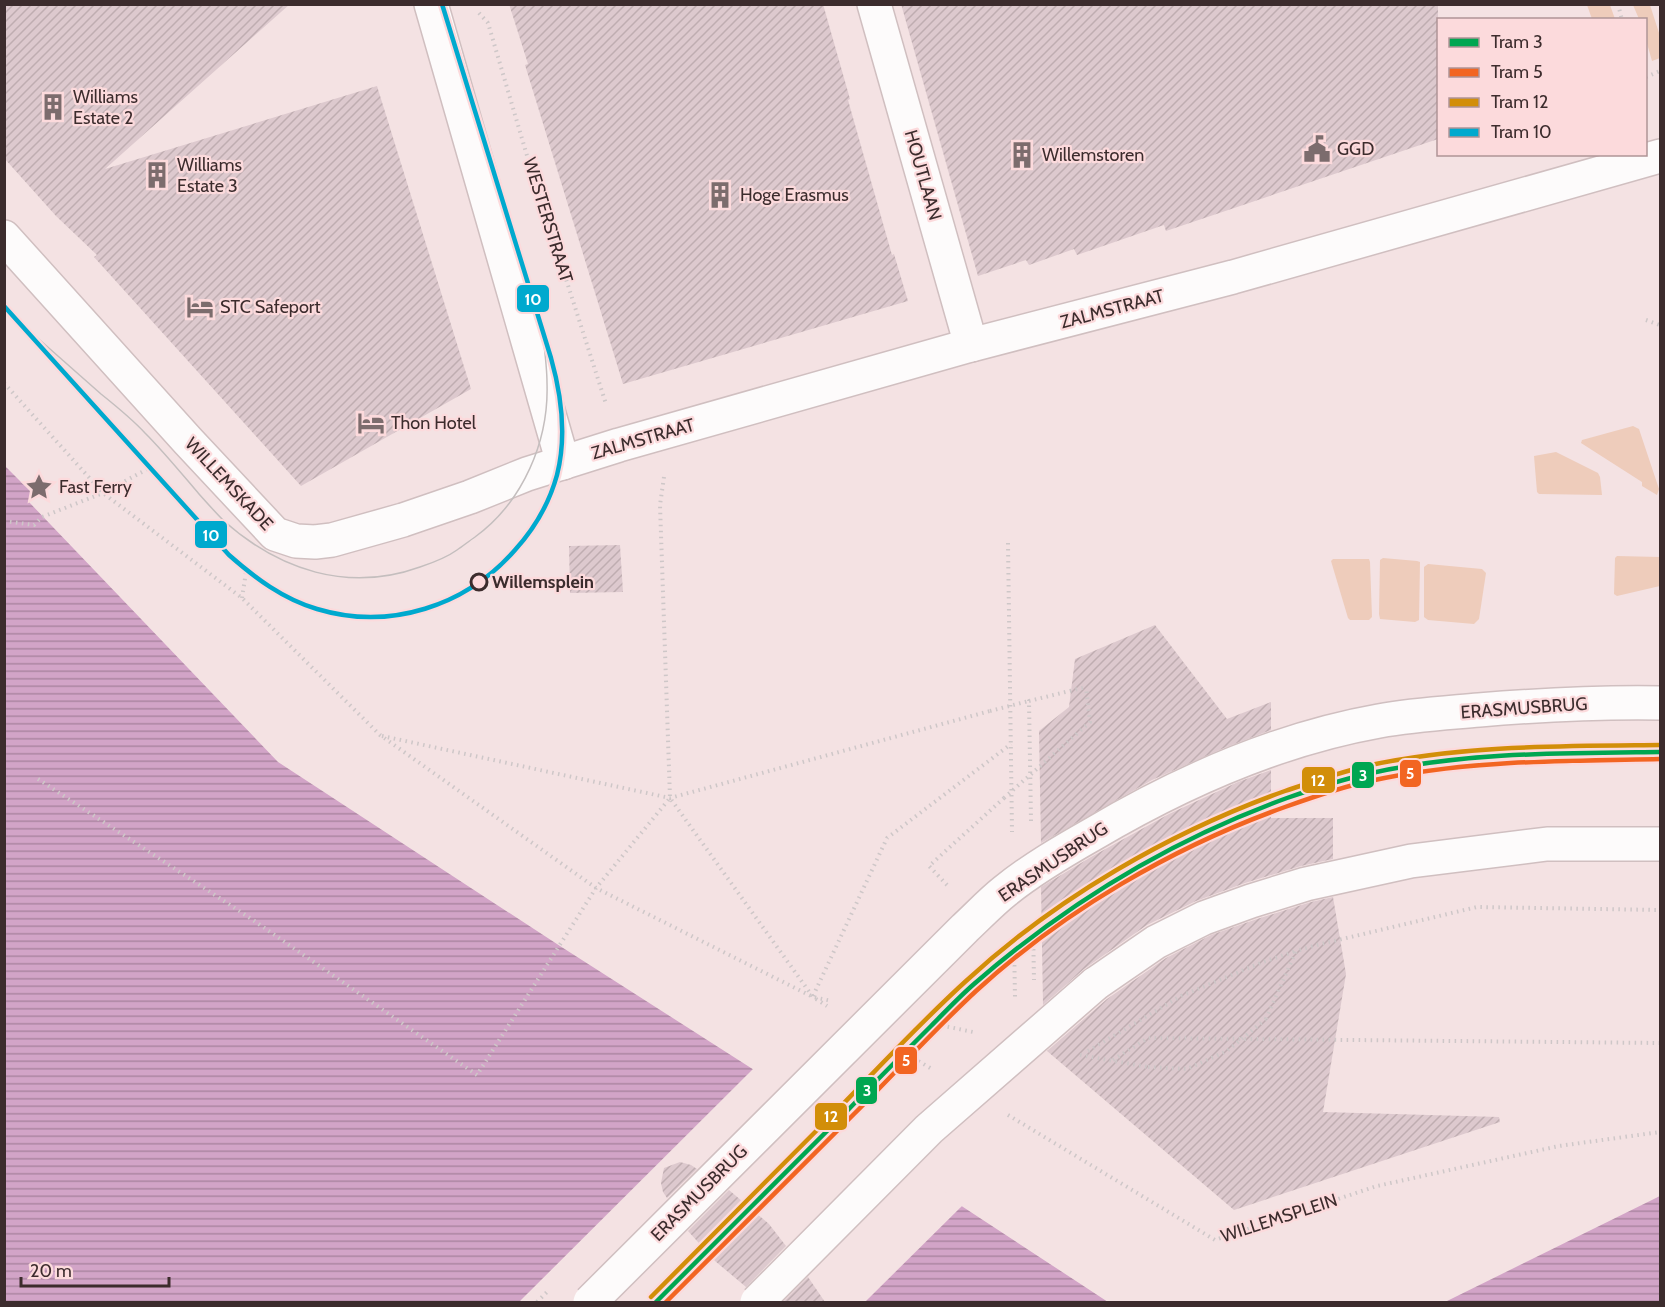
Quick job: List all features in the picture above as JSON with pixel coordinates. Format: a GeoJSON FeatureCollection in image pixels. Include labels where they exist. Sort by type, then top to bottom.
{"type":"FeatureCollection","features":[{"type":"Feature","properties":{"kind":"street"},"geometry":{"type":"LineString","coordinates":[[431,4],[563,463]]}},
{"type":"Feature","properties":{"kind":"street","name":"HOUTLAAN"},"geometry":{"type":"LineString","coordinates":[[874,4],[971,345]]}},
{"type":"Feature","properties":{"kind":"street","name":"ZALMSTRAAT"},"geometry":{"type":"LineString","coordinates":[[563,463],[971,345],[1233,277],[1660,156]]}},
{"type":"Feature","properties":{"kind":"street","name":"WILLEMSKADE"},"geometry":{"type":"LineString","coordinates":[[4,237],[275,534],[296,541],[332,540],[403,520],[563,463]]}},
{"type":"Feature","properties":{"kind":"street","name":"ERASMUSBRUG"},"geometry":{"type":"LineString","coordinates":[[590,1302],[957,936],[1005,891],[1049,861],[1125,815],[1204,777],[1283,746],[1380,721],[1547,705],[1660,703]]}},
{"type":"Feature","properties":{"kind":"street"},"geometry":{"type":"LineString","coordinates":[[757,1302],[929,1129],[1095,984],[1166,937],[1204,918],[1251,900],[1306,884],[1411,861],[1547,844],[1660,844]]}},
{"type":"Feature","properties":{"kind":"path","name":"WESTERSTRAAT"},"geometry":{"type":"LineString","coordinates":[[476,11],[488,23],[533,176],[619,445]]}},
{"type":"Feature","properties":{"kind":"path"},"geometry":{"type":"LineString","coordinates":[[1646,320],[1660,325]]}},
{"type":"Feature","properties":{"kind":"path"},"geometry":{"type":"LineString","coordinates":[[4,383],[103,493],[242,598],[380,735],[596,888],[833,1009]]}},
{"type":"Feature","properties":{"kind":"path"},"geometry":{"type":"LineString","coordinates":[[657,434],[665,464],[660,505],[670,798],[813,997]]}},
{"type":"Feature","properties":{"kind":"path"},"geometry":{"type":"LineString","coordinates":[[4,521],[34,525],[42,517],[103,493],[168,458],[188,441]]}},
{"type":"Feature","properties":{"kind":"path"},"geometry":{"type":"LineString","coordinates":[[813,997],[887,838],[1011,744],[1008,543]]}},
{"type":"Feature","properties":{"kind":"path"},"geometry":{"type":"LineString","coordinates":[[380,735],[670,798],[1086,687],[1090,722],[929,866],[951,889]]}},
{"type":"Feature","properties":{"kind":"path"},"geometry":{"type":"LineString","coordinates":[[38,779],[253,920],[477,1076],[596,888],[670,798]]}},
{"type":"Feature","properties":{"kind":"path"},"geometry":{"type":"LineString","coordinates":[[1079,1058],[1181,996],[1296,951],[1393,926],[1477,907],[1660,910]]}},
{"type":"Feature","properties":{"kind":"path"},"geometry":{"type":"LineString","coordinates":[[1296,951],[1266,1019],[1227,1052],[1187,1069],[1148,1067],[1113,1060],[1148,1038],[1660,1043]]}},
{"type":"Feature","properties":{"kind":"path"},"geometry":{"type":"LineString","coordinates":[[895,1046],[935,1071]]}},
{"type":"Feature","properties":{"kind":"path","name":"WILLEMSPLEIN"},"geometry":{"type":"LineString","coordinates":[[1001,1119],[1008,1113],[1215,1240],[1377,1186],[1559,1146],[1660,1132]]}},
{"type":"Feature","properties":{"kind":"shaded area"},"geometry":{"type":"Polygon","coordinates":[[[1587,5],[1610,5],[1615,18],[1592,18],[1587,5]]]}},
{"type":"Feature","properties":{"kind":"shaded area"},"geometry":{"type":"Polygon","coordinates":[[[1633,5],[1650,5],[1660,36],[1660,58],[1652,61],[1647,44],[1647,18],[1639,18],[1633,5]]]}},
{"type":"Feature","properties":{"kind":"shaded area"},"geometry":{"type":"Polygon","coordinates":[[[1633,426],[1639,429],[1659,489],[1657,495],[1642,486],[1642,482],[1581,443],[1582,440],[1633,426]]]}},
{"type":"Feature","properties":{"kind":"shaded area"},"geometry":{"type":"Polygon","coordinates":[[[1556,452],[1598,473],[1602,495],[1539,494],[1534,456],[1556,452]]]}},
{"type":"Feature","properties":{"kind":"shaded area"},"geometry":{"type":"Polygon","coordinates":[[[4,465],[33,494],[28,501],[278,762],[1108,1302],[5,1302],[4,465]]]}},
{"type":"Feature","properties":{"kind":"shaded area"},"geometry":{"type":"Polygon","coordinates":[[[1617,556],[1660,557],[1660,586],[1617,596],[1614,594],[1615,558],[1617,556]]]}},
{"type":"Feature","properties":{"kind":"shaded area"},"geometry":{"type":"Polygon","coordinates":[[[1383,558],[1420,562],[1419,620],[1415,622],[1380,619],[1380,560],[1383,558]]]}},
{"type":"Feature","properties":{"kind":"shaded area"},"geometry":{"type":"Polygon","coordinates":[[[1333,559],[1369,559],[1372,617],[1369,620],[1350,620],[1348,618],[1331,561],[1333,559]]]}},
{"type":"Feature","properties":{"kind":"shaded area"},"geometry":{"type":"Polygon","coordinates":[[[1428,564],[1482,569],[1486,573],[1479,619],[1474,624],[1428,620],[1424,617],[1424,567],[1428,564]]]}},
{"type":"Feature","properties":{"kind":"shaded area"},"geometry":{"type":"Polygon","coordinates":[[[1660,1196],[1660,1302],[1445,1302],[1660,1196]]]}},
{"type":"Feature","properties":{"kind":"pier"},"geometry":{"type":"Polygon","coordinates":[[[755,1067],[964,1204],[865,1302],[519,1302],[755,1067]]]}},
{"type":"Feature","properties":{"kind":"building"},"geometry":{"type":"Polygon","coordinates":[[[4,4],[290,4],[105,169],[377,86],[471,389],[301,486],[94,257],[97,255],[56,216],[4,158],[4,4]]]}},
{"type":"Feature","properties":{"kind":"building","name":"Hoge Erasmus"},"geometry":{"type":"Polygon","coordinates":[[[509,4],[823,4],[892,255],[894,254],[908,301],[623,384],[525,65],[528,64],[509,4]]]}},
{"type":"Feature","properties":{"kind":"building"},"geometry":{"type":"Polygon","coordinates":[[[901,4],[1438,4],[1437,139],[1166,231],[1164,225],[1077,255],[1074,249],[1029,265],[1026,260],[978,276],[901,4]]]}},
{"type":"Feature","properties":{"kind":"building"},"geometry":{"type":"Polygon","coordinates":[[[620,545],[623,592],[570,593],[569,546],[620,545]]]}},
{"type":"Feature","properties":{"kind":"building"},"geometry":{"type":"Polygon","coordinates":[[[1155,625],[1227,719],[1271,702],[1271,730],[1152,780],[1041,843],[1039,731],[1069,707],[1075,659],[1155,625]]]}},
{"type":"Feature","properties":{"kind":"building"},"geometry":{"type":"Polygon","coordinates":[[[1271,770],[1271,818],[1333,818],[1333,859],[1245,883],[1196,901],[1147,925],[1084,969],[1043,1005],[1041,887],[1169,814],[1238,782],[1271,770]]]}},
{"type":"Feature","properties":{"kind":"building"},"geometry":{"type":"Polygon","coordinates":[[[1333,897],[1346,974],[1323,1112],[1499,1117],[1500,1122],[1234,1210],[1047,1051],[1107,999],[1166,958],[1211,935],[1333,897]]]}},
{"type":"Feature","properties":{"kind":"building"},"geometry":{"type":"Polygon","coordinates":[[[680,1162],[697,1169],[667,1198],[661,1183],[664,1168],[680,1162]]]}},
{"type":"Feature","properties":{"kind":"building"},"geometry":{"type":"Polygon","coordinates":[[[729,1190],[769,1224],[786,1246],[746,1287],[715,1261],[688,1231],[729,1190]]]}},
{"type":"Feature","properties":{"kind":"building"},"geometry":{"type":"Polygon","coordinates":[[[808,1277],[825,1302],[783,1302],[808,1277]]]}},
{"type":"Feature","properties":{"kind":"tram line","name":"10"},"geometry":{"type":"LineString","coordinates":[[4,306],[229,555],[259,580],[281,594],[317,609],[344,615],[372,617],[399,615],[425,609],[474,586],[495,570],[515,550],[529,533],[545,506],[554,486],[560,460],[562,416],[551,358],[442,4]]}},
{"type":"Feature","properties":{"kind":"tram line"},"geometry":{"type":"LineString","coordinates":[[16,319],[135,423],[217,514],[245,538],[291,564],[341,577],[367,578],[420,567],[444,558],[492,523],[507,506],[530,469],[543,427],[547,383],[542,328]]}},
{"type":"Feature","properties":{"kind":"tram line","name":"12"},"geometry":{"type":"LineString","coordinates":[[651,1297],[966,981],[1038,922],[1076,895],[1157,847],[1199,826],[1285,791],[1366,766],[1475,750],[1660,745]]}},
{"type":"Feature","properties":{"kind":"tram line","name":"3"},"geometry":{"type":"LineString","coordinates":[[656,1302],[974,984],[1009,954],[1083,901],[1162,854],[1202,833],[1287,798],[1367,774],[1440,761],[1513,755],[1660,752]]}},
{"type":"Feature","properties":{"kind":"tram line","name":"5"},"geometry":{"type":"LineString","coordinates":[[666,1302],[976,991],[1046,934],[1083,908],[1161,861],[1243,823],[1317,796],[1370,781],[1478,765],[1660,759]]}},
{"type":"Feature","properties":{"kind":"place","name":"Williams Estate 2"},"geometry":{"type":"Point","coordinates":[53,107]}},
{"type":"Feature","properties":{"kind":"place","name":"GGD"},"geometry":{"type":"Point","coordinates":[1317,149]}},
{"type":"Feature","properties":{"kind":"place","name":"Willemstoren"},"geometry":{"type":"Point","coordinates":[1022,155]}},
{"type":"Feature","properties":{"kind":"place","name":"Williams Estate 3"},"geometry":{"type":"Point","coordinates":[157,175]}},
{"type":"Feature","properties":{"kind":"place","name":"Hoge Erasmus"},"geometry":{"type":"Point","coordinates":[720,195]}},
{"type":"Feature","properties":{"kind":"place","name":"STC Safeport"},"geometry":{"type":"Point","coordinates":[200,307]}},
{"type":"Feature","properties":{"kind":"place","name":"Thon Hotel"},"geometry":{"type":"Point","coordinates":[371,423]}},
{"type":"Feature","properties":{"kind":"place","name":"Fast Ferry"},"geometry":{"type":"Point","coordinates":[39,487]}},
{"type":"Feature","properties":{"kind":"place","name":"Willemsplein"},"geometry":{"type":"Point","coordinates":[479,582]}}]}
